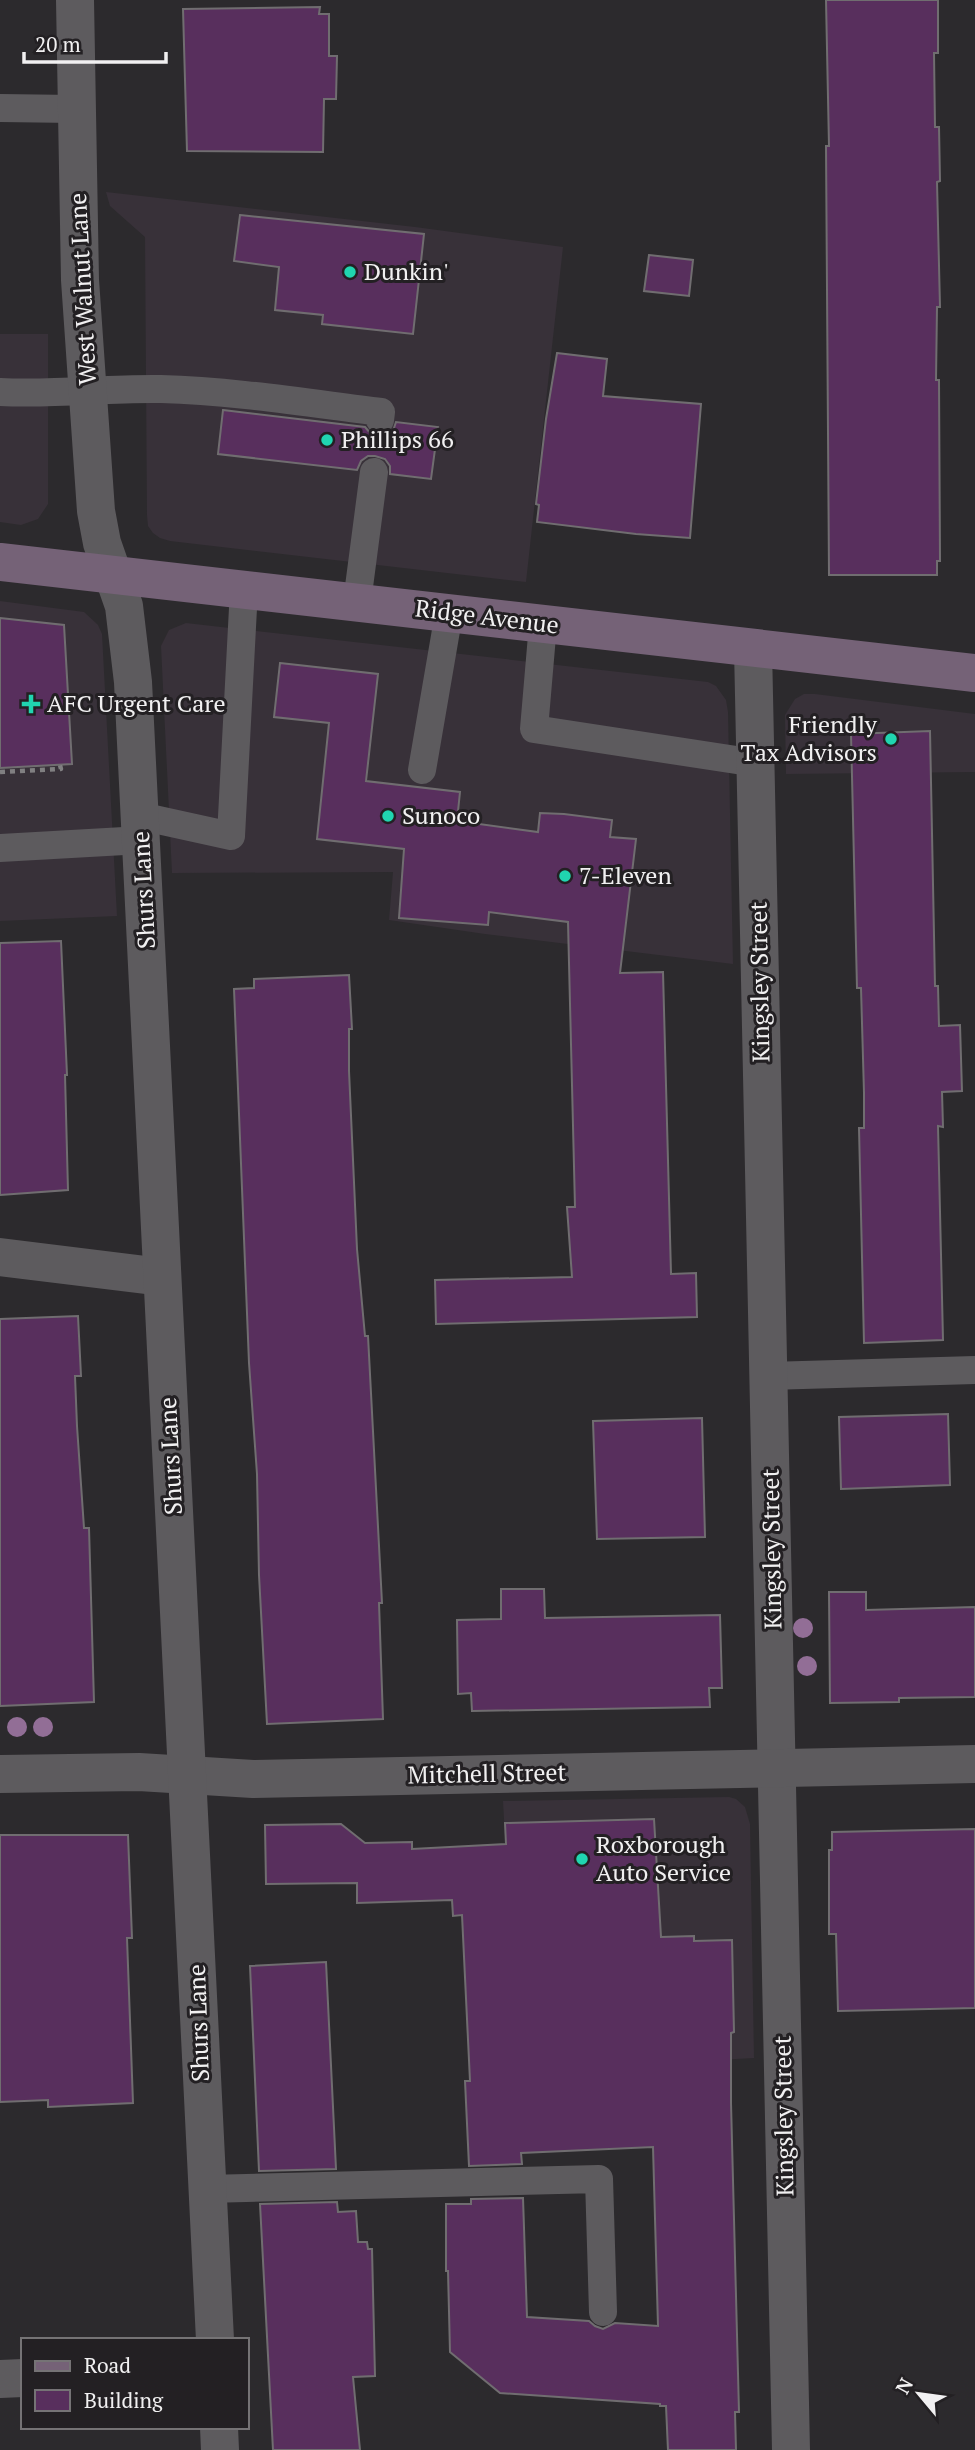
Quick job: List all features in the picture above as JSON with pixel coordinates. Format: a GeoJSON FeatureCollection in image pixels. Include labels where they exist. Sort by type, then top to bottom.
{"type":"FeatureCollection","features":[{"type":"Feature","properties":{"kind":"main road","name":"Ridge Avenue"},"geometry":{"type":"LineString","coordinates":[[0,562],[975,673]]}},
{"type":"Feature","properties":{"kind":"street","name":"West Walnut Lane"},"geometry":{"type":"LineString","coordinates":[[75,0],[80,279],[96,510],[102,543],[113,575]]}},
{"type":"Feature","properties":{"kind":"street","name":"Shurs Lane"},"geometry":{"type":"LineString","coordinates":[[113,575],[124,606],[130,638],[141,828],[215,2338]]}},
{"type":"Feature","properties":{"kind":"street","name":"Kingsley Street"},"geometry":{"type":"LineString","coordinates":[[753,648],[790,2450]]}},
{"type":"Feature","properties":{"kind":"street"},"geometry":{"type":"LineString","coordinates":[[0,1257],[162,1277]]}},
{"type":"Feature","properties":{"kind":"street","name":"Mitchell Street"},"geometry":{"type":"LineString","coordinates":[[0,1774],[139,1772],[253,1779],[975,1764]]}},
{"type":"Feature","properties":{"kind":"street"},"geometry":{"type":"LineString","coordinates":[[0,2379],[21,2378]]}},
{"type":"Feature","properties":{"kind":"street"},"geometry":{"type":"LineString","coordinates":[[219,2429],[220,2450]]}},
{"type":"Feature","properties":{"kind":"lane"},"geometry":{"type":"LineString","coordinates":[[0,107],[75,109]]}},
{"type":"Feature","properties":{"kind":"lane"},"geometry":{"type":"LineString","coordinates":[[0,392],[88,393],[160,389],[218,393],[381,412],[380,420]]}},
{"type":"Feature","properties":{"kind":"lane"},"geometry":{"type":"LineString","coordinates":[[357,602],[374,472]]}},
{"type":"Feature","properties":{"kind":"lane"},"geometry":{"type":"LineString","coordinates":[[0,848],[141,828],[231,836],[244,589]]}},
{"type":"Feature","properties":{"kind":"lane"},"geometry":{"type":"LineString","coordinates":[[422,770],[449,613]]}},
{"type":"Feature","properties":{"kind":"lane"},"geometry":{"type":"LineString","coordinates":[[543,624],[534,729],[755,763]]}},
{"type":"Feature","properties":{"kind":"lane"},"geometry":{"type":"LineString","coordinates":[[768,1376],[975,1370]]}},
{"type":"Feature","properties":{"kind":"lane"},"geometry":{"type":"LineString","coordinates":[[206,2189],[600,2179],[603,2312]]}},
{"type":"Feature","properties":{"kind":"path"},"geometry":{"type":"LineString","coordinates":[[0,772],[61,769],[61,765]]}},
{"type":"Feature","properties":{"kind":"shaded area"},"geometry":{"type":"Polygon","coordinates":[[[106,192],[415,227],[563,247],[526,582],[170,541],[153,533],[148,526],[147,515],[145,237],[110,206],[106,192]]]}},
{"type":"Feature","properties":{"kind":"shaded area"},"geometry":{"type":"Polygon","coordinates":[[[0,334],[48,334],[48,504],[38,519],[21,525],[0,522],[0,334]]]}},
{"type":"Feature","properties":{"kind":"shaded area"},"geometry":{"type":"Polygon","coordinates":[[[0,601],[84,612],[98,625],[102,634],[117,916],[0,921],[0,601]]]}},
{"type":"Feature","properties":{"kind":"shaded area"},"geometry":{"type":"Polygon","coordinates":[[[186,623],[708,682],[716,686],[726,700],[728,712],[733,964],[389,920],[393,872],[172,873],[161,646],[169,630],[186,623]]]}},
{"type":"Feature","properties":{"kind":"shaded area"},"geometry":{"type":"Polygon","coordinates":[[[804,694],[975,714],[975,772],[786,774],[785,715],[795,699],[804,694]]]}},
{"type":"Feature","properties":{"kind":"shaded area"},"geometry":{"type":"Polygon","coordinates":[[[729,1797],[745,1807],[750,1824],[754,2058],[518,2071],[503,1801],[729,1797]]]}},
{"type":"Feature","properties":{"kind":"building"},"geometry":{"type":"Polygon","coordinates":[[[826,0],[938,0],[938,53],[934,53],[935,127],[939,127],[940,181],[937,182],[940,307],[937,307],[936,380],[939,380],[940,561],[937,561],[937,575],[829,575],[826,146],[829,146],[826,0]]]}},
{"type":"Feature","properties":{"kind":"building"},"geometry":{"type":"Polygon","coordinates":[[[320,7],[319,14],[329,14],[329,56],[337,56],[336,99],[324,99],[323,152],[187,151],[183,9],[320,7]]]}},
{"type":"Feature","properties":{"kind":"building","name":"Dunkin'"},"geometry":{"type":"Polygon","coordinates":[[[240,215],[424,234],[413,334],[322,324],[323,315],[275,310],[279,267],[234,261],[240,215]]]}},
{"type":"Feature","properties":{"kind":"building"},"geometry":{"type":"Polygon","coordinates":[[[649,255],[693,260],[689,296],[644,291],[649,255]]]}},
{"type":"Feature","properties":{"kind":"building"},"geometry":{"type":"Polygon","coordinates":[[[557,353],[607,359],[603,396],[701,404],[690,538],[537,522],[539,505],[536,504],[546,419],[557,353]]]}},
{"type":"Feature","properties":{"kind":"building"},"geometry":{"type":"Polygon","coordinates":[[[223,410],[365,427],[371,434],[379,436],[386,436],[393,431],[396,422],[438,427],[431,479],[390,474],[390,466],[385,459],[375,456],[368,456],[361,461],[357,470],[218,454],[223,410]]]}},
{"type":"Feature","properties":{"kind":"building"},"geometry":{"type":"Polygon","coordinates":[[[0,618],[64,625],[72,764],[0,768],[0,618]]]}},
{"type":"Feature","properties":{"kind":"building"},"geometry":{"type":"Polygon","coordinates":[[[280,663],[378,674],[366,781],[460,792],[457,821],[538,832],[540,813],[564,814],[612,820],[610,837],[636,839],[620,973],[663,972],[671,1274],[696,1273],[697,1317],[436,1324],[435,1280],[572,1277],[567,1207],[575,1207],[568,922],[489,912],[488,925],[399,918],[404,849],[317,839],[329,723],[274,717],[280,663]]]}},
{"type":"Feature","properties":{"kind":"building"},"geometry":{"type":"Polygon","coordinates":[[[930,731],[935,986],[938,986],[939,1026],[960,1025],[962,1091],[942,1092],[943,1127],[938,1126],[943,1340],[864,1343],[859,1128],[864,1128],[864,1093],[861,988],[857,988],[851,734],[930,731]]]}},
{"type":"Feature","properties":{"kind":"building"},"geometry":{"type":"Polygon","coordinates":[[[61,941],[67,1075],[68,1190],[0,1195],[0,943],[61,941]]]}},
{"type":"Feature","properties":{"kind":"building"},"geometry":{"type":"Polygon","coordinates":[[[349,975],[352,1029],[349,1029],[349,1071],[357,1249],[365,1336],[368,1336],[382,1603],[379,1603],[383,1719],[267,1724],[234,989],[254,988],[254,979],[349,975]]]}},
{"type":"Feature","properties":{"kind":"building"},"geometry":{"type":"Polygon","coordinates":[[[78,1316],[81,1376],[75,1376],[77,1426],[84,1528],[89,1528],[94,1702],[0,1706],[0,1319],[78,1316]]]}},
{"type":"Feature","properties":{"kind":"building"},"geometry":{"type":"Polygon","coordinates":[[[948,1414],[950,1485],[841,1489],[839,1417],[948,1414]]]}},
{"type":"Feature","properties":{"kind":"building"},"geometry":{"type":"Polygon","coordinates":[[[702,1418],[705,1537],[597,1539],[593,1421],[702,1418]]]}},
{"type":"Feature","properties":{"kind":"building"},"geometry":{"type":"Polygon","coordinates":[[[501,1589],[544,1589],[545,1618],[720,1615],[722,1688],[709,1688],[710,1707],[472,1711],[471,1693],[458,1694],[457,1620],[501,1619],[501,1589]]]}},
{"type":"Feature","properties":{"kind":"building"},"geometry":{"type":"Polygon","coordinates":[[[829,1592],[866,1592],[866,1610],[975,1607],[975,1697],[899,1698],[899,1702],[830,1703],[829,1592]]]}},
{"type":"Feature","properties":{"kind":"building"},"geometry":{"type":"Polygon","coordinates":[[[654,1819],[661,1937],[694,1936],[694,1941],[732,1940],[734,2032],[731,2033],[731,2103],[739,2412],[735,2412],[736,2450],[668,2450],[666,2406],[660,2404],[500,2393],[450,2352],[446,2204],[471,2204],[471,2199],[523,2198],[527,2317],[589,2321],[603,2329],[615,2323],[658,2326],[653,2147],[521,2153],[522,2164],[469,2166],[465,2081],[470,2081],[462,1915],[453,1916],[452,1900],[357,1903],[357,1883],[266,1884],[265,1825],[341,1824],[365,1843],[412,1842],[412,1849],[506,1844],[505,1823],[654,1819]]]}},
{"type":"Feature","properties":{"kind":"building"},"geometry":{"type":"Polygon","coordinates":[[[975,1829],[975,2008],[838,2011],[836,1934],[829,1934],[829,1850],[832,1850],[832,1832],[975,1829]]]}},
{"type":"Feature","properties":{"kind":"building"},"geometry":{"type":"Polygon","coordinates":[[[0,1835],[128,1835],[132,1938],[127,1938],[133,2103],[48,2107],[48,2100],[0,2102],[0,1835]]]}},
{"type":"Feature","properties":{"kind":"building"},"geometry":{"type":"Polygon","coordinates":[[[326,1962],[336,2169],[259,2171],[250,1966],[326,1962]]]}},
{"type":"Feature","properties":{"kind":"building"},"geometry":{"type":"Polygon","coordinates":[[[337,2202],[338,2212],[356,2211],[358,2242],[367,2242],[368,2249],[372,2249],[375,2376],[353,2377],[360,2450],[273,2450],[260,2204],[337,2202]]]}},
{"type":"Feature","properties":{"kind":"place","name":"Dunkin'"},"geometry":{"type":"Point","coordinates":[350,272]}},
{"type":"Feature","properties":{"kind":"place","name":"Phillips 66"},"geometry":{"type":"Point","coordinates":[327,440]}},
{"type":"Feature","properties":{"kind":"place","name":"AFC Urgent Care"},"geometry":{"type":"Point","coordinates":[31,704]}},
{"type":"Feature","properties":{"kind":"place","name":"Friendly Tax Advisors"},"geometry":{"type":"Point","coordinates":[891,739]}},
{"type":"Feature","properties":{"kind":"place","name":"Sunoco"},"geometry":{"type":"Point","coordinates":[388,816]}},
{"type":"Feature","properties":{"kind":"place","name":"7-Eleven"},"geometry":{"type":"Point","coordinates":[565,876]}},
{"type":"Feature","properties":{"kind":"place","name":"Roxborough Auto Service"},"geometry":{"type":"Point","coordinates":[582,1859]}}]}
